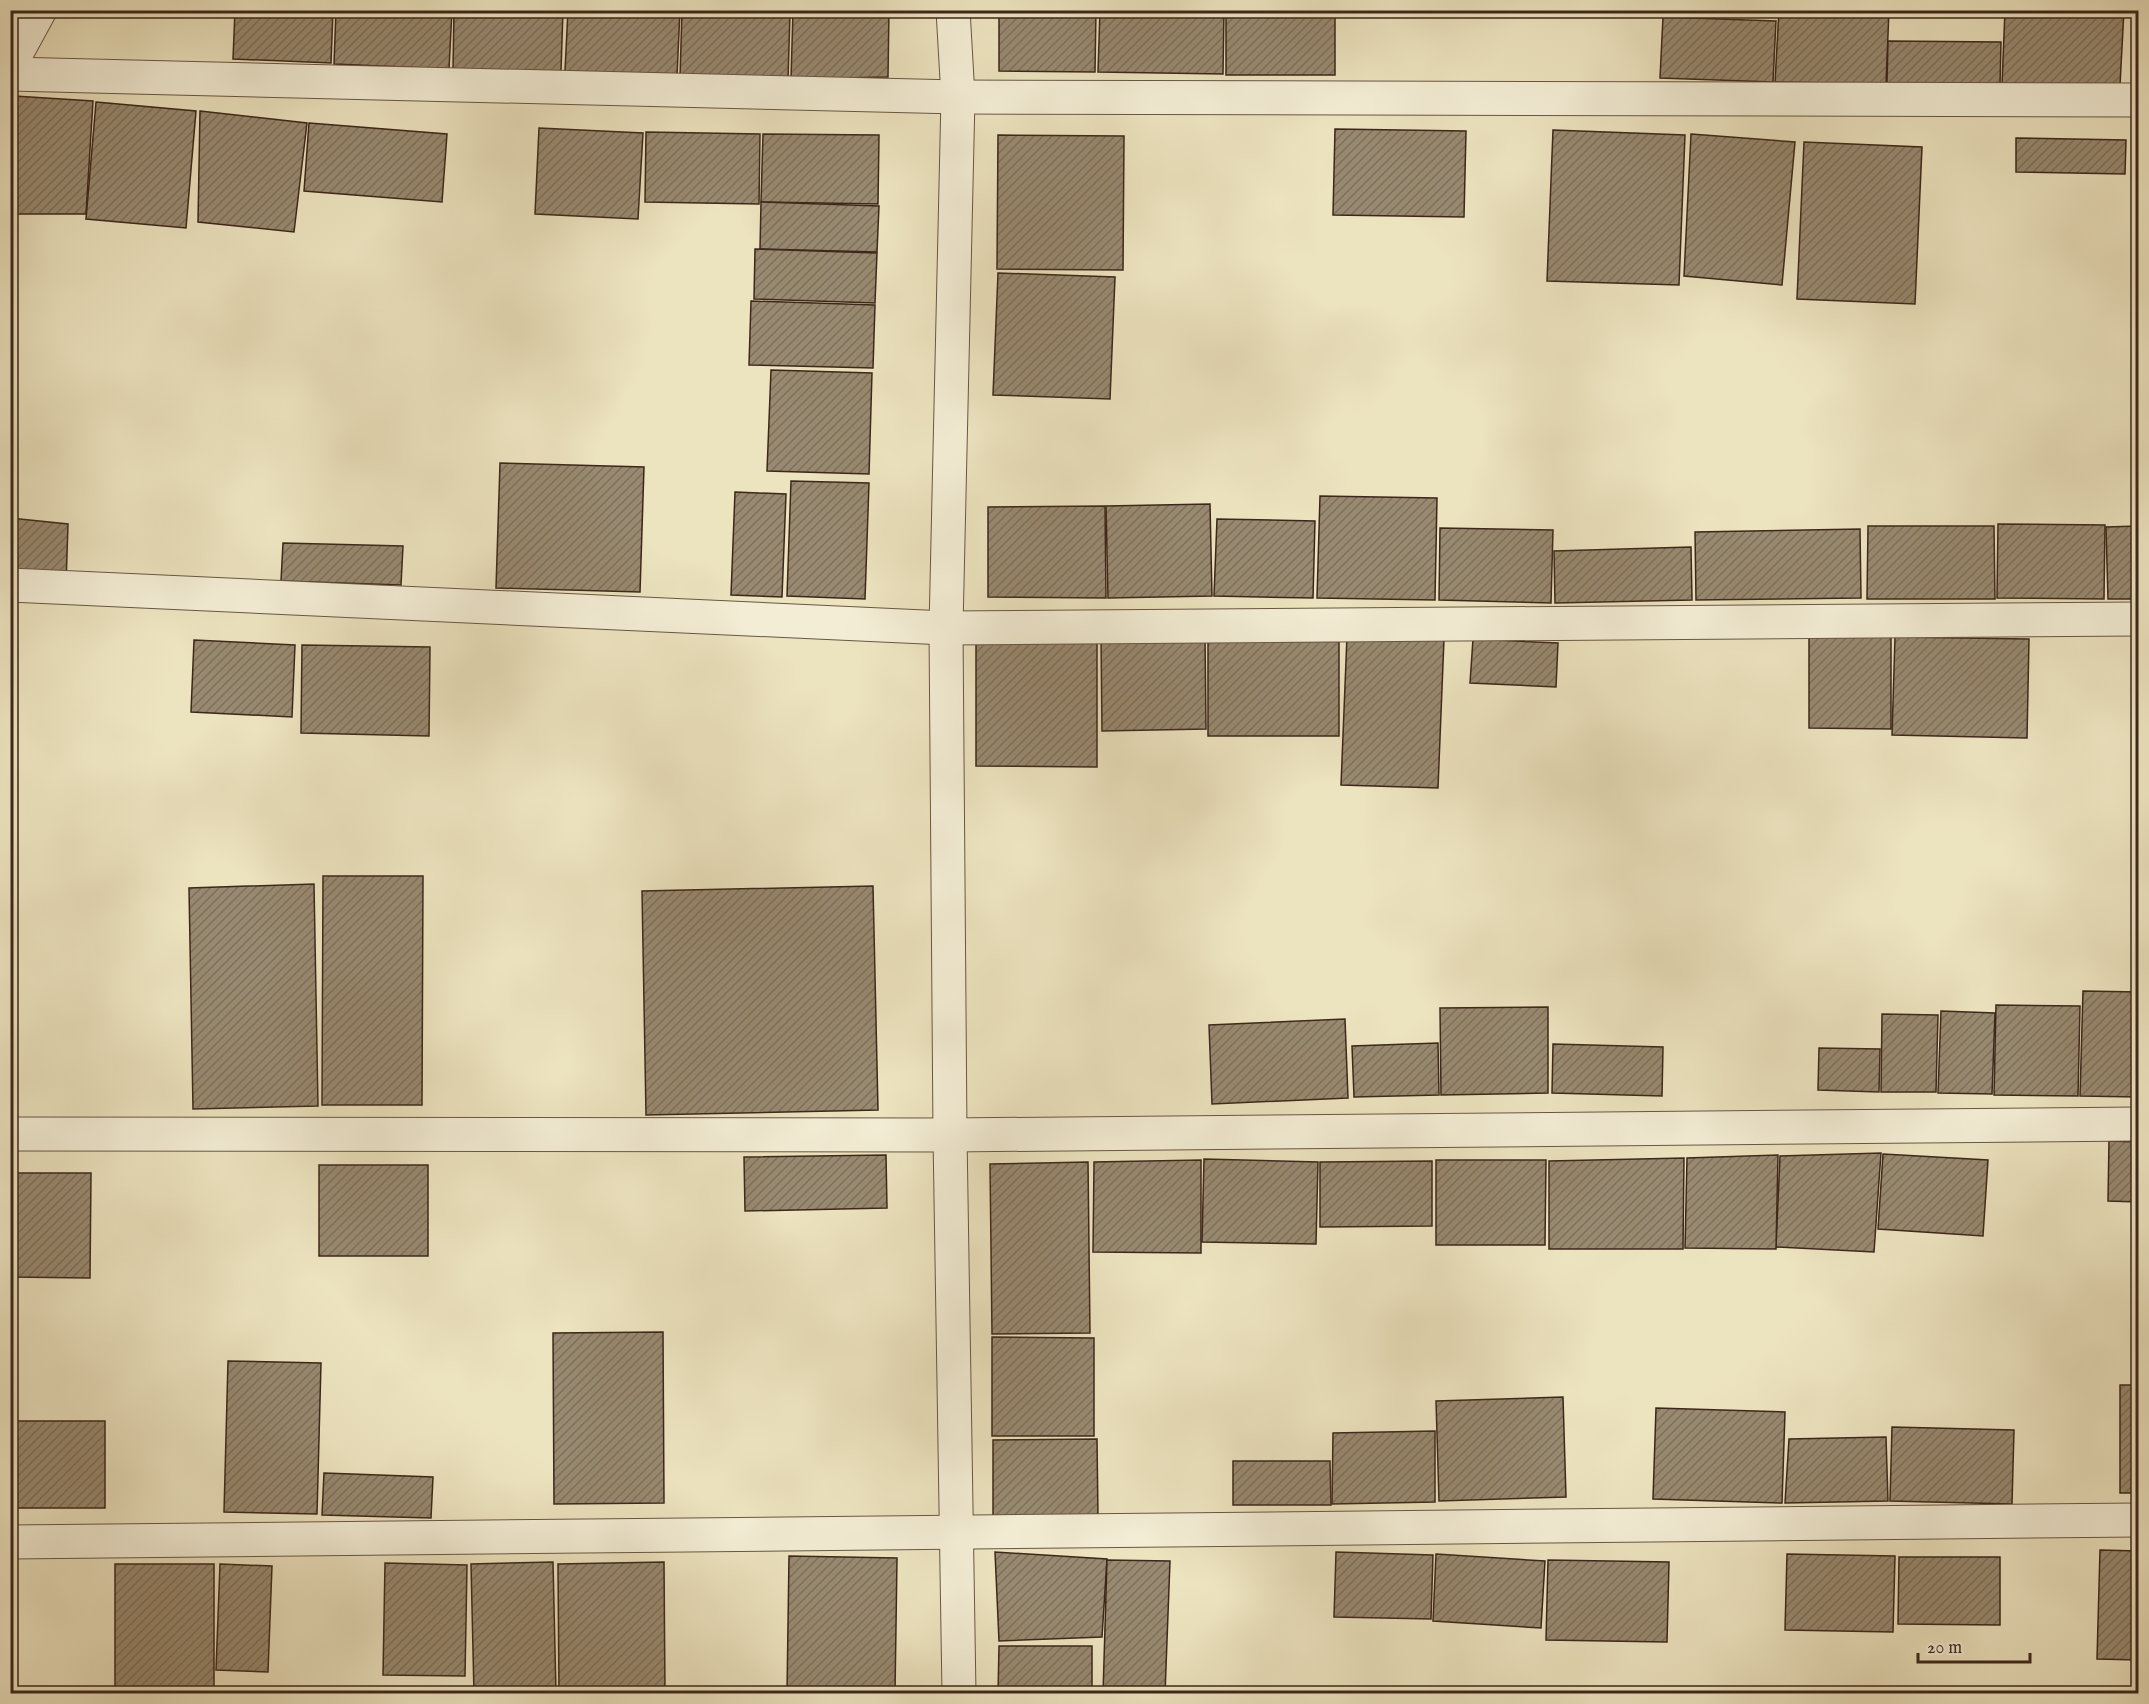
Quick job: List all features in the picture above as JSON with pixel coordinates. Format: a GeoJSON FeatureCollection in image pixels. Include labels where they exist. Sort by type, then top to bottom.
{"type":"FeatureCollection","features":[{"type":"Feature","properties":{"kind":"street"},"geometry":{"type":"LineString","coordinates":[[10,65],[40,10]]}},
{"type":"Feature","properties":{"kind":"street"},"geometry":{"type":"LineString","coordinates":[[953,10],[958,97],[946,628],[950,1135],[959,1694]]}},
{"type":"Feature","properties":{"kind":"street"},"geometry":{"type":"LineString","coordinates":[[10,74],[958,97],[2139,100]]}},
{"type":"Feature","properties":{"kind":"street"},"geometry":{"type":"LineString","coordinates":[[10,585],[946,628],[2139,619]]}},
{"type":"Feature","properties":{"kind":"street"},"geometry":{"type":"LineString","coordinates":[[10,1134],[950,1135],[2139,1124]]}},
{"type":"Feature","properties":{"kind":"street"},"geometry":{"type":"LineString","coordinates":[[10,1542],[2139,1520]]}},
{"type":"Feature","properties":{"kind":"building"},"geometry":{"type":"Polygon","coordinates":[[[235,10],[333,10],[331,63],[233,59],[235,10]]]}},
{"type":"Feature","properties":{"kind":"building"},"geometry":{"type":"Polygon","coordinates":[[[336,10],[452,10],[449,69],[334,64],[336,10]]]}},
{"type":"Feature","properties":{"kind":"building"},"geometry":{"type":"Polygon","coordinates":[[[454,10],[563,10],[561,71],[453,69],[454,10]]]}},
{"type":"Feature","properties":{"kind":"building"},"geometry":{"type":"Polygon","coordinates":[[[568,10],[680,10],[677,76],[565,71],[568,10]]]}},
{"type":"Feature","properties":{"kind":"building"},"geometry":{"type":"Polygon","coordinates":[[[889,10],[888,77],[791,79],[793,11],[889,10]]]}},
{"type":"Feature","properties":{"kind":"building"},"geometry":{"type":"Polygon","coordinates":[[[999,10],[1096,10],[1095,72],[999,71],[999,10]]]}},
{"type":"Feature","properties":{"kind":"building"},"geometry":{"type":"Polygon","coordinates":[[[1100,10],[1224,10],[1223,74],[1098,72],[1100,10]]]}},
{"type":"Feature","properties":{"kind":"building"},"geometry":{"type":"Polygon","coordinates":[[[1226,10],[1335,10],[1335,75],[1226,75],[1226,10]]]}},
{"type":"Feature","properties":{"kind":"building"},"geometry":{"type":"Polygon","coordinates":[[[1779,10],[1889,10],[1886,84],[1775,82],[1779,10]]]}},
{"type":"Feature","properties":{"kind":"building"},"geometry":{"type":"Polygon","coordinates":[[[2005,10],[2124,10],[2120,85],[2002,85],[2005,10]]]}},
{"type":"Feature","properties":{"kind":"building"},"geometry":{"type":"Polygon","coordinates":[[[682,11],[790,14],[788,79],[680,77],[682,11]]]}},
{"type":"Feature","properties":{"kind":"building"},"geometry":{"type":"Polygon","coordinates":[[[1663,17],[1776,21],[1773,82],[1660,78],[1663,17]]]}},
{"type":"Feature","properties":{"kind":"building"},"geometry":{"type":"Polygon","coordinates":[[[1888,41],[2001,42],[2000,85],[1887,83],[1888,41]]]}},
{"type":"Feature","properties":{"kind":"building"},"geometry":{"type":"Polygon","coordinates":[[[14,96],[93,101],[86,214],[10,214],[10,105],[14,96]]]}},
{"type":"Feature","properties":{"kind":"building"},"geometry":{"type":"Polygon","coordinates":[[[96,102],[196,111],[186,228],[86,219],[96,102]]]}},
{"type":"Feature","properties":{"kind":"building"},"geometry":{"type":"Polygon","coordinates":[[[200,111],[307,123],[294,232],[198,222],[200,111]]]}},
{"type":"Feature","properties":{"kind":"building"},"geometry":{"type":"Polygon","coordinates":[[[309,123],[447,134],[442,202],[304,191],[309,123]]]}},
{"type":"Feature","properties":{"kind":"building"},"geometry":{"type":"Polygon","coordinates":[[[539,128],[643,133],[638,219],[535,214],[539,128]]]}},
{"type":"Feature","properties":{"kind":"building"},"geometry":{"type":"Polygon","coordinates":[[[1335,129],[1466,131],[1464,217],[1333,215],[1335,129]]]}},
{"type":"Feature","properties":{"kind":"building"},"geometry":{"type":"Polygon","coordinates":[[[1553,130],[1685,135],[1679,285],[1547,281],[1553,130]]]}},
{"type":"Feature","properties":{"kind":"building"},"geometry":{"type":"Polygon","coordinates":[[[646,132],[760,134],[759,204],[645,202],[646,132]]]}},
{"type":"Feature","properties":{"kind":"building"},"geometry":{"type":"Polygon","coordinates":[[[763,134],[879,135],[878,204],[761,202],[763,134]]]}},
{"type":"Feature","properties":{"kind":"building"},"geometry":{"type":"Polygon","coordinates":[[[1691,134],[1795,142],[1782,285],[1684,276],[1691,134]]]}},
{"type":"Feature","properties":{"kind":"building"},"geometry":{"type":"Polygon","coordinates":[[[998,135],[1124,136],[1123,270],[997,269],[998,135]]]}},
{"type":"Feature","properties":{"kind":"building"},"geometry":{"type":"Polygon","coordinates":[[[2016,138],[2126,140],[2125,174],[2016,172],[2016,138]]]}},
{"type":"Feature","properties":{"kind":"building"},"geometry":{"type":"Polygon","coordinates":[[[1804,142],[1922,147],[1915,304],[1797,299],[1804,142]]]}},
{"type":"Feature","properties":{"kind":"building"},"geometry":{"type":"Polygon","coordinates":[[[761,202],[879,206],[877,252],[760,249],[761,202]]]}},
{"type":"Feature","properties":{"kind":"building"},"geometry":{"type":"Polygon","coordinates":[[[755,249],[877,253],[875,303],[754,299],[755,249]]]}},
{"type":"Feature","properties":{"kind":"building"},"geometry":{"type":"Polygon","coordinates":[[[998,273],[1115,277],[1110,399],[993,395],[998,273]]]}},
{"type":"Feature","properties":{"kind":"building"},"geometry":{"type":"Polygon","coordinates":[[[751,301],[875,305],[873,368],[749,365],[751,301]]]}},
{"type":"Feature","properties":{"kind":"building"},"geometry":{"type":"Polygon","coordinates":[[[771,370],[872,373],[869,474],[767,471],[771,370]]]}},
{"type":"Feature","properties":{"kind":"building"},"geometry":{"type":"Polygon","coordinates":[[[500,463],[644,467],[640,592],[496,588],[500,463]]]}},
{"type":"Feature","properties":{"kind":"building"},"geometry":{"type":"Polygon","coordinates":[[[791,481],[869,483],[865,599],[787,596],[791,481]]]}},
{"type":"Feature","properties":{"kind":"building"},"geometry":{"type":"Polygon","coordinates":[[[735,492],[786,494],[782,597],[731,595],[735,492]]]}},
{"type":"Feature","properties":{"kind":"building"},"geometry":{"type":"Polygon","coordinates":[[[1320,496],[1437,498],[1435,600],[1317,598],[1320,496]]]}},
{"type":"Feature","properties":{"kind":"building"},"geometry":{"type":"Polygon","coordinates":[[[1210,504],[1212,596],[1108,598],[1106,506],[1210,504]]]}},
{"type":"Feature","properties":{"kind":"building"},"geometry":{"type":"Polygon","coordinates":[[[1105,506],[1106,598],[988,597],[988,507],[1105,506]]]}},
{"type":"Feature","properties":{"kind":"building"},"geometry":{"type":"Polygon","coordinates":[[[10,518],[68,524],[66,585],[10,583],[10,518]]]}},
{"type":"Feature","properties":{"kind":"building"},"geometry":{"type":"Polygon","coordinates":[[[1217,519],[1315,521],[1313,598],[1214,596],[1217,519]]]}},
{"type":"Feature","properties":{"kind":"building"},"geometry":{"type":"Polygon","coordinates":[[[1998,524],[2105,525],[2104,599],[1997,598],[1998,524]]]}},
{"type":"Feature","properties":{"kind":"building"},"geometry":{"type":"Polygon","coordinates":[[[1868,526],[1994,526],[1995,599],[1867,599],[1868,526]]]}},
{"type":"Feature","properties":{"kind":"building"},"geometry":{"type":"Polygon","coordinates":[[[2138,526],[2138,599],[2108,599],[2106,527],[2138,526]]]}},
{"type":"Feature","properties":{"kind":"building"},"geometry":{"type":"Polygon","coordinates":[[[1440,528],[1553,530],[1551,603],[1439,600],[1440,528]]]}},
{"type":"Feature","properties":{"kind":"building"},"geometry":{"type":"Polygon","coordinates":[[[1860,529],[1861,598],[1696,600],[1695,532],[1860,529]]]}},
{"type":"Feature","properties":{"kind":"building"},"geometry":{"type":"Polygon","coordinates":[[[283,543],[403,546],[401,585],[281,581],[283,543]]]}},
{"type":"Feature","properties":{"kind":"building"},"geometry":{"type":"Polygon","coordinates":[[[1691,547],[1692,600],[1555,603],[1554,551],[1691,547]]]}},
{"type":"Feature","properties":{"kind":"building"},"geometry":{"type":"Polygon","coordinates":[[[1205,635],[1206,729],[1102,731],[1101,637],[1205,635]]]}},
{"type":"Feature","properties":{"kind":"building"},"geometry":{"type":"Polygon","coordinates":[[[1339,635],[1339,736],[1208,736],[1208,636],[1339,635]]]}},
{"type":"Feature","properties":{"kind":"building"},"geometry":{"type":"Polygon","coordinates":[[[1347,636],[1444,639],[1438,788],[1341,785],[1347,636]]]}},
{"type":"Feature","properties":{"kind":"building"},"geometry":{"type":"Polygon","coordinates":[[[1809,636],[1891,637],[1891,729],[1809,728],[1809,636]]]}},
{"type":"Feature","properties":{"kind":"building"},"geometry":{"type":"Polygon","coordinates":[[[976,637],[1097,637],[1097,767],[976,766],[976,637]]]}},
{"type":"Feature","properties":{"kind":"building"},"geometry":{"type":"Polygon","coordinates":[[[1895,637],[2029,639],[2027,738],[1892,735],[1895,637]]]}},
{"type":"Feature","properties":{"kind":"building"},"geometry":{"type":"Polygon","coordinates":[[[1473,639],[1558,643],[1556,687],[1470,683],[1473,639]]]}},
{"type":"Feature","properties":{"kind":"building"},"geometry":{"type":"Polygon","coordinates":[[[194,640],[295,645],[292,717],[191,712],[194,640]]]}},
{"type":"Feature","properties":{"kind":"building"},"geometry":{"type":"Polygon","coordinates":[[[302,645],[430,647],[429,736],[301,733],[302,645]]]}},
{"type":"Feature","properties":{"kind":"building"},"geometry":{"type":"Polygon","coordinates":[[[323,876],[423,876],[422,1105],[322,1105],[323,876]]]}},
{"type":"Feature","properties":{"kind":"building"},"geometry":{"type":"Polygon","coordinates":[[[314,884],[318,1106],[193,1109],[189,888],[314,884]]]}},
{"type":"Feature","properties":{"kind":"building"},"geometry":{"type":"Polygon","coordinates":[[[873,886],[878,1110],[646,1115],[642,891],[873,886]]]}},
{"type":"Feature","properties":{"kind":"building"},"geometry":{"type":"Polygon","coordinates":[[[2083,991],[2138,992],[2138,1097],[2080,1096],[2083,991]]]}},
{"type":"Feature","properties":{"kind":"building"},"geometry":{"type":"Polygon","coordinates":[[[1996,1005],[2080,1006],[2078,1096],[1994,1095],[1996,1005]]]}},
{"type":"Feature","properties":{"kind":"building"},"geometry":{"type":"Polygon","coordinates":[[[1548,1007],[1548,1093],[1441,1095],[1440,1008],[1548,1007]]]}},
{"type":"Feature","properties":{"kind":"building"},"geometry":{"type":"Polygon","coordinates":[[[1941,1011],[1995,1013],[1992,1094],[1938,1093],[1941,1011]]]}},
{"type":"Feature","properties":{"kind":"building"},"geometry":{"type":"Polygon","coordinates":[[[1882,1014],[1938,1015],[1936,1092],[1881,1092],[1882,1014]]]}},
{"type":"Feature","properties":{"kind":"building"},"geometry":{"type":"Polygon","coordinates":[[[1345,1019],[1348,1098],[1212,1104],[1209,1025],[1345,1019]]]}},
{"type":"Feature","properties":{"kind":"building"},"geometry":{"type":"Polygon","coordinates":[[[1438,1043],[1439,1095],[1354,1097],[1352,1046],[1438,1043]]]}},
{"type":"Feature","properties":{"kind":"building"},"geometry":{"type":"Polygon","coordinates":[[[1553,1044],[1663,1047],[1662,1096],[1552,1093],[1553,1044]]]}},
{"type":"Feature","properties":{"kind":"building"},"geometry":{"type":"Polygon","coordinates":[[[1819,1048],[1880,1049],[1879,1092],[1818,1090],[1819,1048]]]}},
{"type":"Feature","properties":{"kind":"building"},"geometry":{"type":"Polygon","coordinates":[[[2109,1141],[2138,1142],[2138,1202],[2108,1201],[2109,1141]]]}},
{"type":"Feature","properties":{"kind":"building"},"geometry":{"type":"Polygon","coordinates":[[[1881,1153],[1874,1252],[1776,1247],[1780,1156],[1881,1153]]]}},
{"type":"Feature","properties":{"kind":"building"},"geometry":{"type":"Polygon","coordinates":[[[1883,1154],[1988,1160],[1983,1236],[1878,1229],[1883,1154]]]}},
{"type":"Feature","properties":{"kind":"building"},"geometry":{"type":"Polygon","coordinates":[[[886,1155],[887,1208],[745,1211],[744,1157],[886,1155]]]}},
{"type":"Feature","properties":{"kind":"building"},"geometry":{"type":"Polygon","coordinates":[[[1778,1155],[1776,1249],[1685,1248],[1687,1158],[1778,1155]]]}},
{"type":"Feature","properties":{"kind":"building"},"geometry":{"type":"Polygon","coordinates":[[[1684,1158],[1683,1249],[1549,1249],[1549,1161],[1684,1158]]]}},
{"type":"Feature","properties":{"kind":"building"},"geometry":{"type":"Polygon","coordinates":[[[1204,1159],[1318,1162],[1316,1244],[1202,1242],[1204,1159]]]}},
{"type":"Feature","properties":{"kind":"building"},"geometry":{"type":"Polygon","coordinates":[[[1201,1160],[1201,1253],[1093,1252],[1094,1162],[1201,1160]]]}},
{"type":"Feature","properties":{"kind":"building"},"geometry":{"type":"Polygon","coordinates":[[[1436,1160],[1546,1160],[1545,1245],[1436,1245],[1436,1160]]]}},
{"type":"Feature","properties":{"kind":"building"},"geometry":{"type":"Polygon","coordinates":[[[1432,1161],[1432,1226],[1320,1227],[1320,1162],[1432,1161]]]}},
{"type":"Feature","properties":{"kind":"building"},"geometry":{"type":"Polygon","coordinates":[[[1088,1162],[1090,1333],[992,1334],[990,1164],[1088,1162]]]}},
{"type":"Feature","properties":{"kind":"building"},"geometry":{"type":"Polygon","coordinates":[[[319,1165],[428,1165],[428,1256],[319,1256],[319,1165]]]}},
{"type":"Feature","properties":{"kind":"building"},"geometry":{"type":"Polygon","coordinates":[[[10,1173],[91,1173],[90,1278],[10,1277],[10,1173]]]}},
{"type":"Feature","properties":{"kind":"building"},"geometry":{"type":"Polygon","coordinates":[[[663,1332],[664,1503],[554,1504],[553,1333],[663,1332]]]}},
{"type":"Feature","properties":{"kind":"building"},"geometry":{"type":"Polygon","coordinates":[[[992,1337],[1094,1338],[1094,1436],[992,1436],[992,1337]]]}},
{"type":"Feature","properties":{"kind":"building"},"geometry":{"type":"Polygon","coordinates":[[[228,1361],[321,1363],[317,1514],[224,1512],[228,1361]]]}},
{"type":"Feature","properties":{"kind":"building"},"geometry":{"type":"Polygon","coordinates":[[[2120,1385],[2138,1385],[2138,1493],[2120,1493],[2120,1385]]]}},
{"type":"Feature","properties":{"kind":"building"},"geometry":{"type":"Polygon","coordinates":[[[1563,1397],[1566,1497],[1439,1501],[1436,1401],[1563,1397]]]}},
{"type":"Feature","properties":{"kind":"building"},"geometry":{"type":"Polygon","coordinates":[[[1656,1408],[1785,1412],[1782,1503],[1653,1499],[1656,1408]]]}},
{"type":"Feature","properties":{"kind":"building"},"geometry":{"type":"Polygon","coordinates":[[[10,1421],[105,1421],[105,1508],[10,1508],[10,1421]]]}},
{"type":"Feature","properties":{"kind":"building"},"geometry":{"type":"Polygon","coordinates":[[[1892,1427],[2014,1430],[2012,1504],[1890,1501],[1892,1427]]]}},
{"type":"Feature","properties":{"kind":"building"},"geometry":{"type":"Polygon","coordinates":[[[1435,1431],[1435,1502],[1332,1504],[1333,1433],[1435,1431]]]}},
{"type":"Feature","properties":{"kind":"building"},"geometry":{"type":"Polygon","coordinates":[[[1886,1437],[1888,1501],[1785,1503],[1789,1439],[1886,1437]]]}},
{"type":"Feature","properties":{"kind":"building"},"geometry":{"type":"Polygon","coordinates":[[[1097,1439],[1098,1517],[993,1519],[993,1440],[1097,1439]]]}},
{"type":"Feature","properties":{"kind":"building"},"geometry":{"type":"Polygon","coordinates":[[[1233,1461],[1330,1461],[1331,1505],[1233,1505],[1233,1461]]]}},
{"type":"Feature","properties":{"kind":"building"},"geometry":{"type":"Polygon","coordinates":[[[324,1473],[433,1477],[431,1518],[322,1515],[324,1473]]]}},
{"type":"Feature","properties":{"kind":"building"},"geometry":{"type":"Polygon","coordinates":[[[2100,1550],[2138,1551],[2138,1660],[2097,1659],[2100,1550]]]}},
{"type":"Feature","properties":{"kind":"building"},"geometry":{"type":"Polygon","coordinates":[[[995,1552],[1107,1559],[1102,1637],[999,1641],[995,1552]]]}},
{"type":"Feature","properties":{"kind":"building"},"geometry":{"type":"Polygon","coordinates":[[[1336,1552],[1433,1555],[1431,1619],[1334,1617],[1336,1552]]]}},
{"type":"Feature","properties":{"kind":"building"},"geometry":{"type":"Polygon","coordinates":[[[1436,1554],[1545,1561],[1541,1628],[1433,1621],[1436,1554]]]}},
{"type":"Feature","properties":{"kind":"building"},"geometry":{"type":"Polygon","coordinates":[[[1787,1554],[1895,1556],[1893,1632],[1785,1630],[1787,1554]]]}},
{"type":"Feature","properties":{"kind":"building"},"geometry":{"type":"Polygon","coordinates":[[[789,1556],[897,1558],[895,1694],[787,1694],[789,1556]]]}},
{"type":"Feature","properties":{"kind":"building"},"geometry":{"type":"Polygon","coordinates":[[[1899,1557],[2000,1557],[2000,1625],[1898,1624],[1899,1557]]]}},
{"type":"Feature","properties":{"kind":"building"},"geometry":{"type":"Polygon","coordinates":[[[1107,1560],[1170,1561],[1165,1694],[1103,1694],[1107,1560]]]}},
{"type":"Feature","properties":{"kind":"building"},"geometry":{"type":"Polygon","coordinates":[[[1548,1560],[1669,1562],[1667,1642],[1546,1640],[1548,1560]]]}},
{"type":"Feature","properties":{"kind":"building"},"geometry":{"type":"Polygon","coordinates":[[[553,1562],[556,1694],[474,1694],[471,1564],[553,1562]]]}},
{"type":"Feature","properties":{"kind":"building"},"geometry":{"type":"Polygon","coordinates":[[[664,1562],[665,1694],[559,1694],[558,1564],[664,1562]]]}},
{"type":"Feature","properties":{"kind":"building"},"geometry":{"type":"Polygon","coordinates":[[[385,1563],[467,1565],[465,1676],[383,1675],[385,1563]]]}},
{"type":"Feature","properties":{"kind":"building"},"geometry":{"type":"Polygon","coordinates":[[[115,1564],[214,1564],[214,1694],[115,1694],[115,1564]]]}},
{"type":"Feature","properties":{"kind":"building"},"geometry":{"type":"Polygon","coordinates":[[[220,1564],[272,1566],[268,1672],[216,1670],[220,1564]]]}},
{"type":"Feature","properties":{"kind":"building"},"geometry":{"type":"Polygon","coordinates":[[[999,1646],[1092,1646],[1092,1694],[998,1694],[999,1646]]]}}]}
